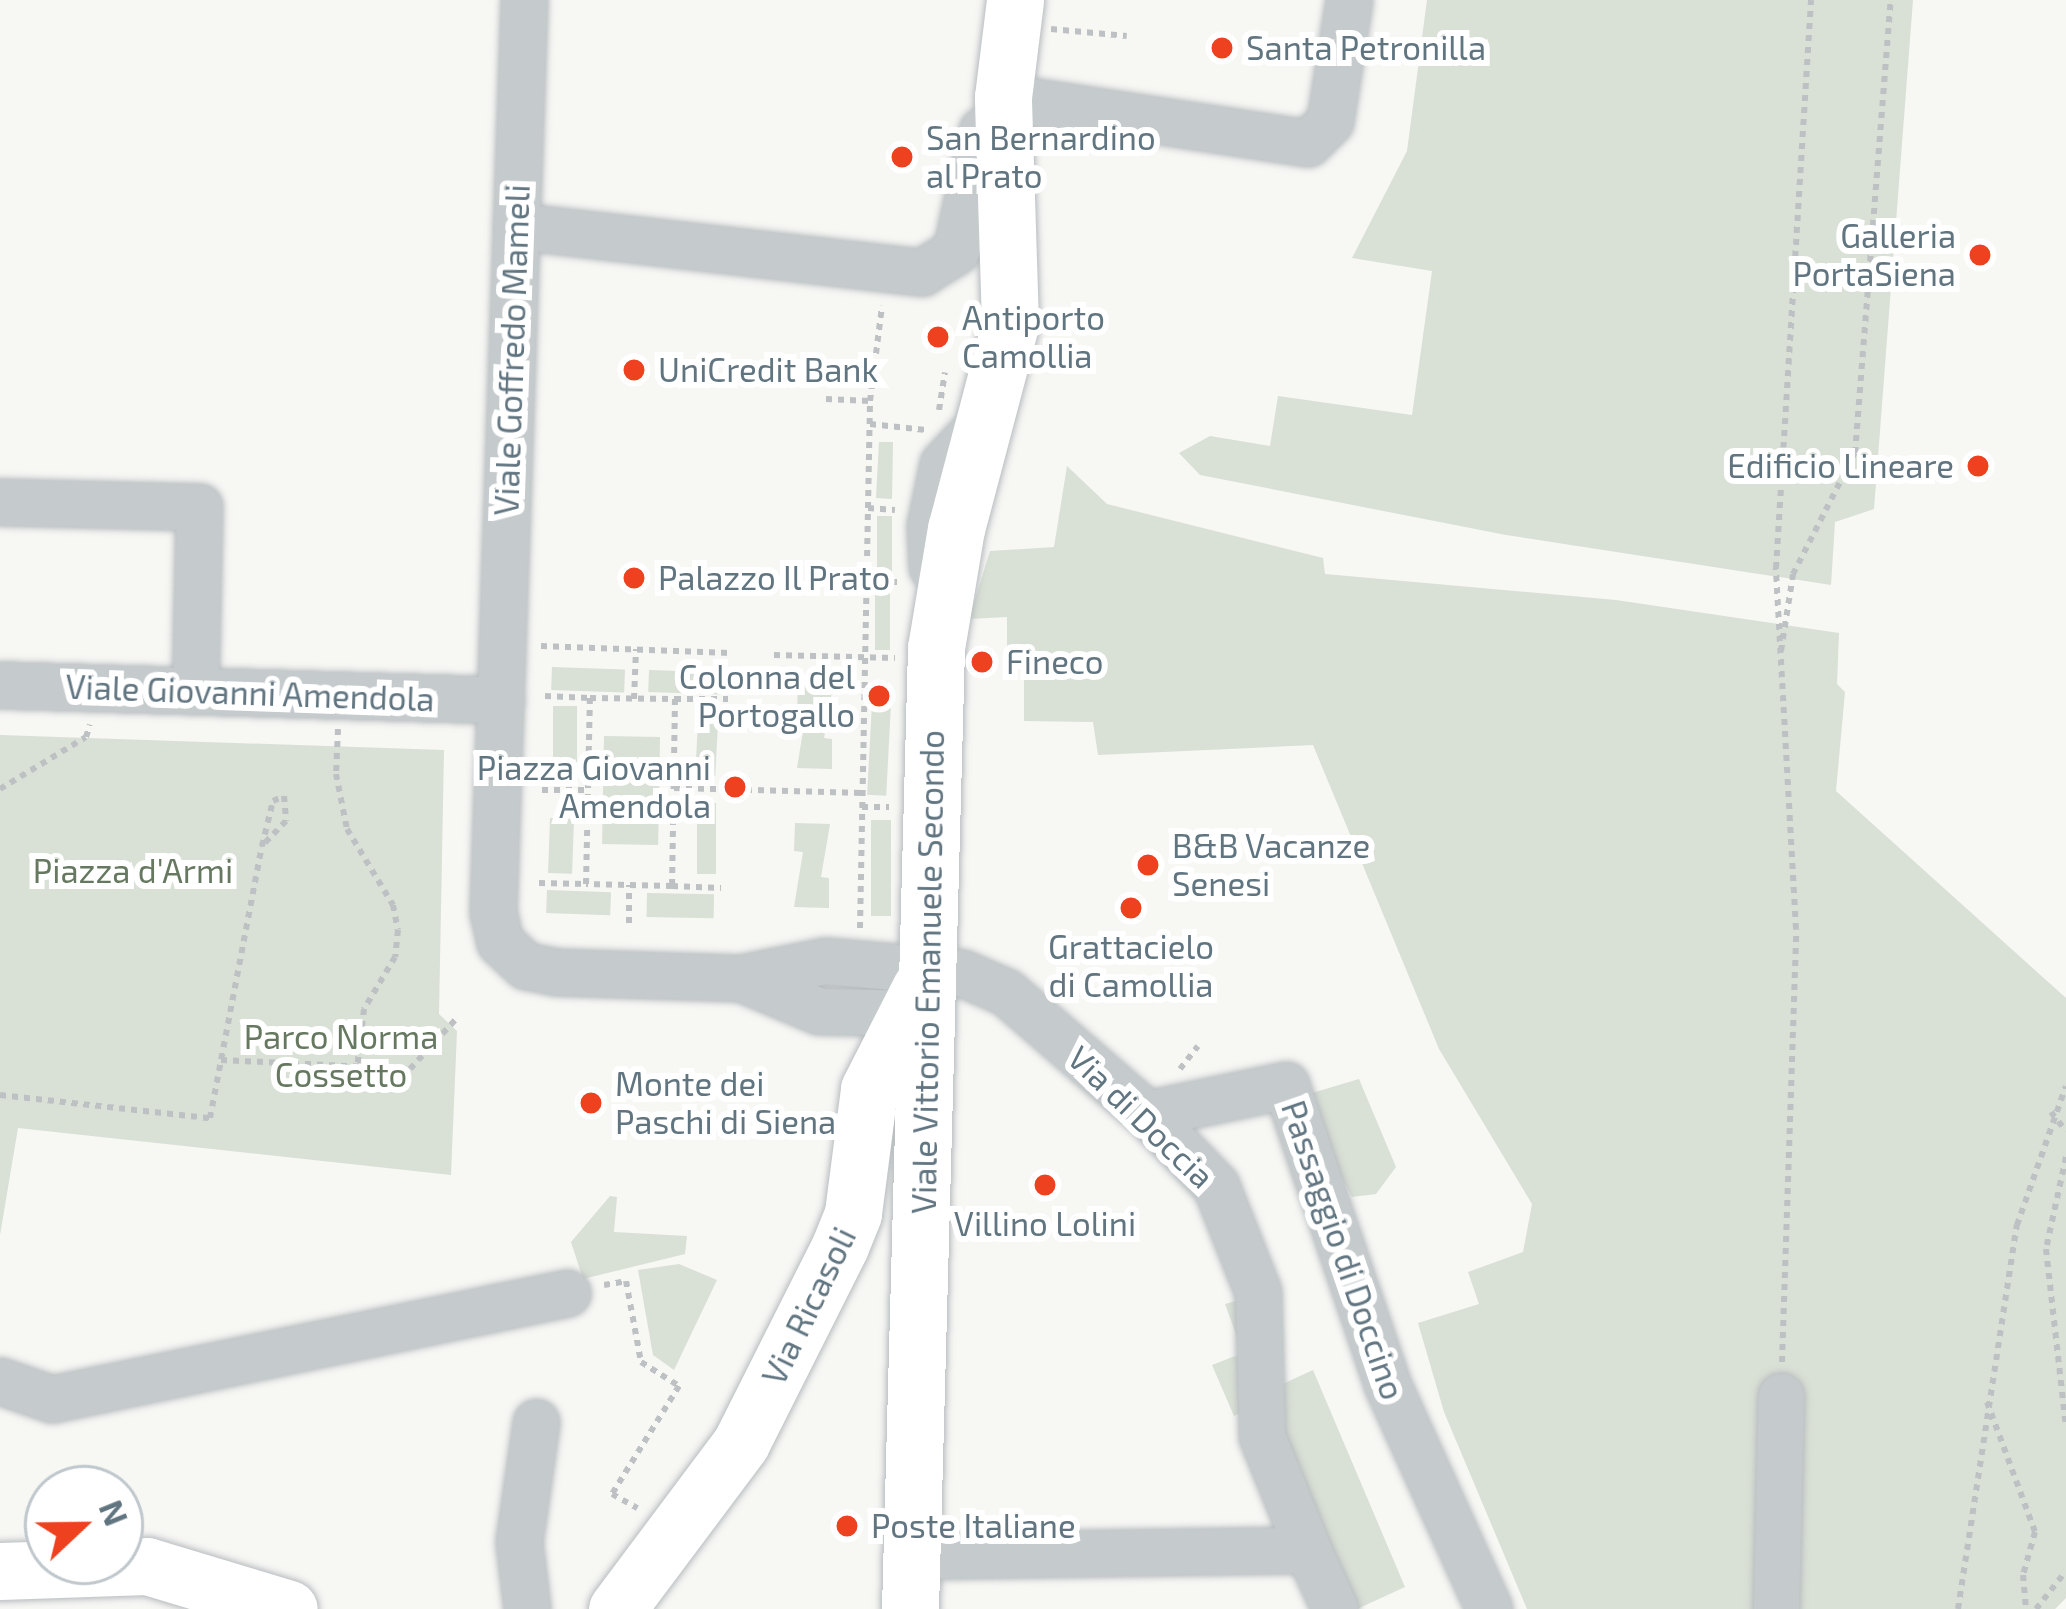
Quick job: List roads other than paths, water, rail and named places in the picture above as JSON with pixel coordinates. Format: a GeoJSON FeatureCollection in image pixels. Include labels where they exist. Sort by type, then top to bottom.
{"type":"FeatureCollection","features":[{"type":"Feature","properties":{"kind":"main road","name":"Viale Vittorio Emanuele Secondo"},"geometry":{"type":"LineString","coordinates":[[911,1583],[921,999],[921,589],[964,497],[1006,344],[1003,106],[1026,14]]}},
{"type":"Feature","properties":{"kind":"main road","name":"Via Ricasoli"},"geometry":{"type":"LineString","coordinates":[[617,1609],[741,1443],[831,1265],[853,1213],[863,1111],[921,999]]}},
{"type":"Feature","properties":{"kind":"main road"},"geometry":{"type":"LineString","coordinates":[[0,1571],[147,1566],[290,1609]]}},
{"type":"Feature","properties":{"kind":"street","name":"Viale Goffredo Mameli"},"geometry":{"type":"LineString","coordinates":[[523,698],[516,226],[524,0]]}},
{"type":"Feature","properties":{"kind":"street"},"geometry":{"type":"LineString","coordinates":[[516,226],[922,272],[956,251],[982,131],[1003,106],[1308,142],[1330,121],[1349,0]]}},
{"type":"Feature","properties":{"kind":"street"},"geometry":{"type":"LineString","coordinates":[[964,497],[999,459],[1012,427],[1018,378],[1006,344]]}},
{"type":"Feature","properties":{"kind":"street"},"geometry":{"type":"LineString","coordinates":[[921,589],[938,480],[951,448],[988,418]]}},
{"type":"Feature","properties":{"kind":"street"},"geometry":{"type":"LineString","coordinates":[[0,502],[199,507],[195,691]]}},
{"type":"Feature","properties":{"kind":"street","name":"Viale Giovanni Amendola"},"geometry":{"type":"LineString","coordinates":[[0,685],[523,698]]}},
{"type":"Feature","properties":{"kind":"street","name":"Via di Doccia"},"geometry":{"type":"LineString","coordinates":[[523,698],[493,911],[505,950],[544,971],[741,978],[825,961],[921,999],[997,985],[1147,1114],[1216,1186],[1247,1256],[1261,1324],[1262,1436],[1334,1609]]}},
{"type":"Feature","properties":{"kind":"street","name":"Passaggio di Doccino"},"geometry":{"type":"LineString","coordinates":[[1147,1114],[1286,1085],[1376,1354],[1489,1609]]}},
{"type":"Feature","properties":{"kind":"street"},"geometry":{"type":"LineString","coordinates":[[0,1381],[52,1399],[567,1292]]}},
{"type":"Feature","properties":{"kind":"street"},"geometry":{"type":"LineString","coordinates":[[1776,1609],[1781,1396]]}},
{"type":"Feature","properties":{"kind":"street"},"geometry":{"type":"LineString","coordinates":[[527,1609],[519,1542],[536,1422]]}},
{"type":"Feature","properties":{"kind":"street"},"geometry":{"type":"LineString","coordinates":[[911,1583],[1308,1550]]}},
{"type":"Feature","properties":{"kind":"place","name":"Santa Petronilla"},"geometry":{"type":"Point","coordinates":[1222,48]}},
{"type":"Feature","properties":{"kind":"place","name":"San Bernardino al Prato"},"geometry":{"type":"Point","coordinates":[902,157]}},
{"type":"Feature","properties":{"kind":"place","name":"Galleria PortaSiena"},"geometry":{"type":"Point","coordinates":[1980,255]}},
{"type":"Feature","properties":{"kind":"place","name":"Antiporto Camollia"},"geometry":{"type":"Point","coordinates":[938,337]}},
{"type":"Feature","properties":{"kind":"place","name":"UniCredit Bank"},"geometry":{"type":"Point","coordinates":[634,370]}},
{"type":"Feature","properties":{"kind":"place","name":"Edificio Lineare"},"geometry":{"type":"Point","coordinates":[1978,466]}},
{"type":"Feature","properties":{"kind":"place","name":"Palazzo Il Prato"},"geometry":{"type":"Point","coordinates":[634,578]}},
{"type":"Feature","properties":{"kind":"place","name":"Fineco"},"geometry":{"type":"Point","coordinates":[982,662]}},
{"type":"Feature","properties":{"kind":"place","name":"Colonna del Portogallo"},"geometry":{"type":"Point","coordinates":[879,696]}},
{"type":"Feature","properties":{"kind":"place","name":"Piazza Giovanni Amendola"},"geometry":{"type":"Point","coordinates":[735,787]}},
{"type":"Feature","properties":{"kind":"place","name":"B&B Vacanze Senesi"},"geometry":{"type":"Point","coordinates":[1148,865]}},
{"type":"Feature","properties":{"kind":"place","name":"Grattacielo di Camollia"},"geometry":{"type":"Point","coordinates":[1131,908]}},
{"type":"Feature","properties":{"kind":"place","name":"Monte dei Paschi di Siena"},"geometry":{"type":"Point","coordinates":[591,1103]}},
{"type":"Feature","properties":{"kind":"place","name":"Villino Lolini"},"geometry":{"type":"Point","coordinates":[1045,1185]}},
{"type":"Feature","properties":{"kind":"place","name":"Poste Italiane"},"geometry":{"type":"Point","coordinates":[847,1526]}},
{"type":"Feature","properties":{"kind":"park label","name":"Piazza d'Armi"},"geometry":{"type":"Point","coordinates":[133,871]}},
{"type":"Feature","properties":{"kind":"park label","name":"Parco Norma Cossetto"},"geometry":{"type":"Point","coordinates":[341,1056]}}]}
